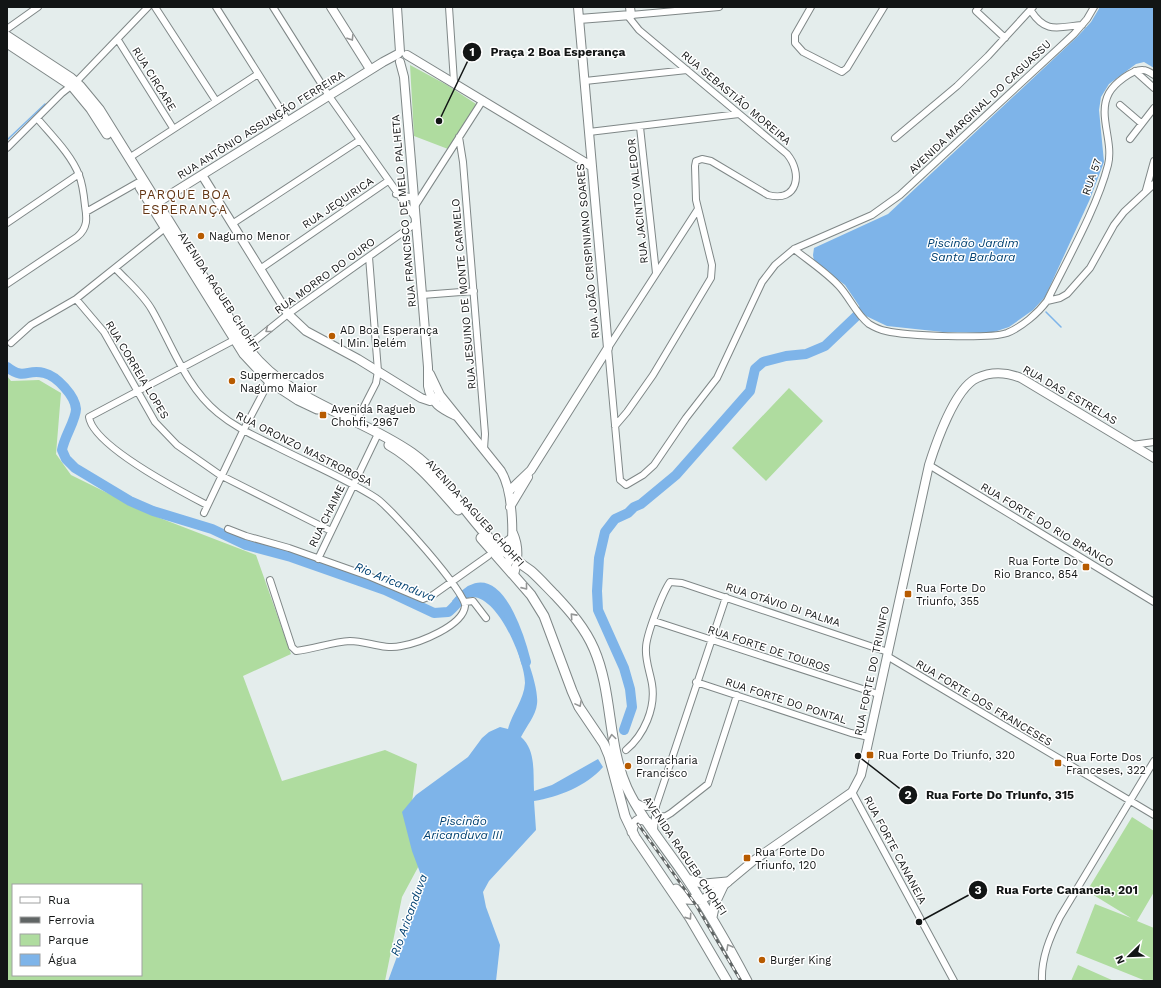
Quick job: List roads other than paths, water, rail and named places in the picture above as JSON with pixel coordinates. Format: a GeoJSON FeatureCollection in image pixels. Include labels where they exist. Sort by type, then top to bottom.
{"type":"FeatureCollection","features":[{"type":"Feature","properties":{"kind":"main road","name":"AVENIDA RAGUEB CHOHFI"},"geometry":{"type":"LineString","coordinates":[[7,36],[56,66],[99,109],[129,158],[155,205],[247,347],[271,378],[405,448],[424,463],[511,562],[514,574],[531,595],[544,616],[579,707],[604,744],[609,756],[625,816],[632,832],[690,918],[727,981]]}},
{"type":"Feature","properties":{"kind":"main road","name":"AVENIDA RAGUEB CHOHFI"},"geometry":{"type":"LineString","coordinates":[[7,43],[74,84],[137,183],[155,205],[165,228],[234,340],[253,366],[271,378],[298,400],[376,438],[408,458],[427,475],[511,562],[532,572],[578,621],[590,639],[598,658],[606,692],[618,765],[628,790],[635,802],[651,819],[654,830],[702,900],[747,981]]}},
{"type":"Feature","properties":{"kind":"main road"},"geometry":{"type":"LineString","coordinates":[[497,546],[504,545],[511,535]]}},
{"type":"Feature","properties":{"kind":"main road"},"geometry":{"type":"LineString","coordinates":[[632,832],[635,822],[642,819],[651,819]]}},
{"type":"Feature","properties":{"kind":"main road"},"geometry":{"type":"LineString","coordinates":[[639,844],[652,853],[681,896],[690,901],[702,900]]}},
{"type":"Feature","properties":{"kind":"main road"},"geometry":{"type":"LineString","coordinates":[[687,879],[705,884],[725,884],[715,903],[712,917]]}},
{"type":"Feature","properties":{"kind":"street"},"geometry":{"type":"LineString","coordinates":[[7,29],[38,7]]}},
{"type":"Feature","properties":{"kind":"street"},"geometry":{"type":"LineString","coordinates":[[7,148],[118,40],[148,7]]}},
{"type":"Feature","properties":{"kind":"street"},"geometry":{"type":"LineString","coordinates":[[155,7],[216,101]]}},
{"type":"Feature","properties":{"kind":"street"},"geometry":{"type":"LineString","coordinates":[[216,7],[288,121]]}},
{"type":"Feature","properties":{"kind":"street"},"geometry":{"type":"LineString","coordinates":[[273,7],[329,96],[416,221]]}},
{"type":"Feature","properties":{"kind":"street"},"geometry":{"type":"LineString","coordinates":[[331,7],[370,69]]}},
{"type":"Feature","properties":{"kind":"street","name":"RUA FRANCISCO DE MELO PALHETA"},"geometry":{"type":"LineString","coordinates":[[397,7],[428,367],[428,386],[432,400],[440,408],[456,416]]}},
{"type":"Feature","properties":{"kind":"street"},"geometry":{"type":"LineString","coordinates":[[449,7],[454,82]]}},
{"type":"Feature","properties":{"kind":"street","name":"RUA JOÃO CRISPINIANO SOARES"},"geometry":{"type":"LineString","coordinates":[[578,7],[614,426],[620,480],[626,485],[631,483]]}},
{"type":"Feature","properties":{"kind":"street"},"geometry":{"type":"LineString","coordinates":[[579,19],[629,12],[719,7]]}},
{"type":"Feature","properties":{"kind":"street"},"geometry":{"type":"LineString","coordinates":[[811,7],[795,35],[795,43],[803,52],[842,72],[847,68],[882,13],[884,7]]}},
{"type":"Feature","properties":{"kind":"street","name":"AVENIDA MARGINAL DO CAGUASSU"},"geometry":{"type":"LineString","coordinates":[[631,483],[654,465],[686,418],[717,378],[762,282],[775,265],[794,249],[870,216],[900,195],[1082,26],[1094,7]]}},
{"type":"Feature","properties":{"kind":"street"},"geometry":{"type":"LineString","coordinates":[[976,8],[1005,38]]}},
{"type":"Feature","properties":{"kind":"street"},"geometry":{"type":"LineString","coordinates":[[895,138],[957,86],[1032,9],[1038,22],[1050,27],[1082,26]]}},
{"type":"Feature","properties":{"kind":"street","name":"RUA SEBASTIÃO MOREIRA"},"geometry":{"type":"LineString","coordinates":[[614,426],[628,412],[653,374],[711,278],[712,265],[698,209],[695,166],[698,159],[711,161],[764,193],[776,197],[788,194],[794,186],[796,173],[791,159],[639,30],[629,12]]}},
{"type":"Feature","properties":{"kind":"street","name":"RUA CIRCARE"},"geometry":{"type":"LineString","coordinates":[[118,40],[173,128]]}},
{"type":"Feature","properties":{"kind":"street"},"geometry":{"type":"LineString","coordinates":[[402,57],[454,82],[591,166]]}},
{"type":"Feature","properties":{"kind":"street","name":"RUA ANTÔNIO ASSUNÇÃO FERREIRA"},"geometry":{"type":"LineString","coordinates":[[155,205],[370,69],[383,62],[402,57]]}},
{"type":"Feature","properties":{"kind":"street"},"geometry":{"type":"LineString","coordinates":[[585,81],[687,70]]}},
{"type":"Feature","properties":{"kind":"street"},"geometry":{"type":"LineString","coordinates":[[1135,71],[1143,70],[1154,75]]}},
{"type":"Feature","properties":{"kind":"street"},"geometry":{"type":"LineString","coordinates":[[1135,71],[1154,88]]}},
{"type":"Feature","properties":{"kind":"street","name":"RUA 57"},"geometry":{"type":"LineString","coordinates":[[794,249],[835,282],[864,319],[876,328],[886,331],[921,335],[1001,335],[1015,329],[1046,303],[1095,201],[1109,163],[1104,110],[1106,99],[1113,87],[1135,71]]}},
{"type":"Feature","properties":{"kind":"street"},"geometry":{"type":"LineString","coordinates":[[129,158],[258,74]]}},
{"type":"Feature","properties":{"kind":"street"},"geometry":{"type":"LineString","coordinates":[[396,194],[414,202],[483,100]]}},
{"type":"Feature","properties":{"kind":"street"},"geometry":{"type":"LineString","coordinates":[[1120,105],[1141,123]]}},
{"type":"Feature","properties":{"kind":"street"},"geometry":{"type":"LineString","coordinates":[[1130,139],[1154,108]]}},
{"type":"Feature","properties":{"kind":"street"},"geometry":{"type":"LineString","coordinates":[[589,132],[739,114]]}},
{"type":"Feature","properties":{"kind":"street"},"geometry":{"type":"LineString","coordinates":[[7,284],[81,234],[86,225],[86,212],[79,174],[68,157],[37,118]]}},
{"type":"Feature","properties":{"kind":"street","name":"RUA JACINTO VALEDOR"},"geometry":{"type":"LineString","coordinates":[[640,127],[651,245],[656,273]]}},
{"type":"Feature","properties":{"kind":"street","name":"RUA JESUINO DE MONTE CARMELO"},"geometry":{"type":"LineString","coordinates":[[459,137],[463,162],[474,291],[485,434],[484,449]]}},
{"type":"Feature","properties":{"kind":"street"},"geometry":{"type":"LineString","coordinates":[[232,224],[360,140]]}},
{"type":"Feature","properties":{"kind":"street"},"geometry":{"type":"LineString","coordinates":[[1146,190],[1154,161]]}},
{"type":"Feature","properties":{"kind":"street"},"geometry":{"type":"LineString","coordinates":[[7,223],[79,174]]}},
{"type":"Feature","properties":{"kind":"street"},"geometry":{"type":"LineString","coordinates":[[202,175],[288,314],[306,331],[378,371],[421,398],[432,400],[440,395]]}},
{"type":"Feature","properties":{"kind":"street","name":"RUA JEQUIRICA"},"geometry":{"type":"LineString","coordinates":[[260,269],[388,181]]}},
{"type":"Feature","properties":{"kind":"street"},"geometry":{"type":"LineString","coordinates":[[86,212],[137,183]]}},
{"type":"Feature","properties":{"kind":"street"},"geometry":{"type":"LineString","coordinates":[[1046,303],[1067,294],[1090,268],[1114,225],[1124,212],[1154,184]]}},
{"type":"Feature","properties":{"kind":"street"},"geometry":{"type":"LineString","coordinates":[[510,507],[531,470],[698,209]]}},
{"type":"Feature","properties":{"kind":"street","name":"RUA MORRO DO OURO"},"geometry":{"type":"LineString","coordinates":[[247,347],[288,314],[369,257],[416,221]]}},
{"type":"Feature","properties":{"kind":"street"},"geometry":{"type":"LineString","coordinates":[[11,343],[31,325],[76,299],[165,228]]}},
{"type":"Feature","properties":{"kind":"street"},"geometry":{"type":"LineString","coordinates":[[356,422],[376,383],[378,371],[369,257]]}},
{"type":"Feature","properties":{"kind":"street","name":"RUA ORONZO MASTROROSA"},"geometry":{"type":"LineString","coordinates":[[116,268],[147,303],[182,368],[206,402],[225,419],[243,431],[353,485],[384,504],[452,582],[464,600]]}},
{"type":"Feature","properties":{"kind":"street"},"geometry":{"type":"LineString","coordinates":[[422,295],[474,291]]}},
{"type":"Feature","properties":{"kind":"street","name":"RUA CORREIA LOPES"},"geometry":{"type":"LineString","coordinates":[[76,299],[104,332],[149,413],[164,432],[188,454],[220,475],[331,531]]}},
{"type":"Feature","properties":{"kind":"street"},"geometry":{"type":"LineString","coordinates":[[207,505],[154,477],[126,457],[104,439],[88,418],[90,415],[234,340]]}},
{"type":"Feature","properties":{"kind":"street","name":"RUA FRANCISCO DE MELO PALHETA"},"geometry":{"type":"LineString","coordinates":[[428,367],[440,395],[484,449],[504,477],[510,507],[511,535],[516,539],[511,562]]}},
{"type":"Feature","properties":{"kind":"street","name":"RUA DAS ESTRELAS"},"geometry":{"type":"LineString","coordinates":[[929,465],[947,416],[966,386],[975,378],[999,372],[1021,378],[1154,458]]}},
{"type":"Feature","properties":{"kind":"street"},"geometry":{"type":"LineString","coordinates":[[204,513],[220,475],[271,378]]}},
{"type":"Feature","properties":{"kind":"street","name":"RUA CHAIME"},"geometry":{"type":"LineString","coordinates":[[318,559],[376,438]]}},
{"type":"Feature","properties":{"kind":"street"},"geometry":{"type":"LineString","coordinates":[[1132,445],[1154,442]]}},
{"type":"Feature","properties":{"kind":"street","name":"RUA FORTE DO RIO BRANCO"},"geometry":{"type":"LineString","coordinates":[[929,465],[1154,602]]}},
{"type":"Feature","properties":{"kind":"street","name":"RUA FORTE DO TRIUNFO"},"geometry":{"type":"LineString","coordinates":[[702,900],[725,884],[753,861],[852,792],[861,776],[929,465]]}},
{"type":"Feature","properties":{"kind":"street"},"geometry":{"type":"LineString","coordinates":[[508,491],[531,470]]}},
{"type":"Feature","properties":{"kind":"street"},"geometry":{"type":"LineString","coordinates":[[228,528],[246,536],[278,544],[371,577],[420,598],[433,595],[488,556]]}},
{"type":"Feature","properties":{"kind":"street"},"geometry":{"type":"LineString","coordinates":[[270,580],[292,647],[296,651],[351,641],[394,648],[415,643],[454,623],[463,613],[464,600],[473,601],[486,618]]}},
{"type":"Feature","properties":{"kind":"street","name":"RUA OTÁVIO DI PALMA"},"geometry":{"type":"LineString","coordinates":[[654,622],[670,582],[682,583],[887,654]]}},
{"type":"Feature","properties":{"kind":"street"},"geometry":{"type":"LineString","coordinates":[[651,819],[696,682],[726,598]]}},
{"type":"Feature","properties":{"kind":"street"},"geometry":{"type":"LineString","coordinates":[[626,750],[640,735],[653,698],[652,685],[647,664],[646,646],[654,622]]}},
{"type":"Feature","properties":{"kind":"street","name":"RUA FORTE DE TOUROS"},"geometry":{"type":"LineString","coordinates":[[654,622],[878,694]]}},
{"type":"Feature","properties":{"kind":"street","name":"RUA FORTE DOS FRANCESES"},"geometry":{"type":"LineString","coordinates":[[887,654],[1154,815]]}},
{"type":"Feature","properties":{"kind":"street","name":"RUA FORTE DO PONTAL"},"geometry":{"type":"LineString","coordinates":[[696,682],[851,733],[869,737]]}},
{"type":"Feature","properties":{"kind":"street"},"geometry":{"type":"LineString","coordinates":[[651,819],[666,816],[708,784],[737,695]]}},
{"type":"Feature","properties":{"kind":"street"},"geometry":{"type":"LineString","coordinates":[[1042,981],[1044,956],[1049,940],[1060,917],[1154,761]]}},
{"type":"Feature","properties":{"kind":"street","name":"RUA FORTE CANANEIA"},"geometry":{"type":"LineString","coordinates":[[852,792],[954,981]]}},
{"type":"Feature","properties":{"kind":"street"},"geometry":{"type":"LineString","coordinates":[[635,802],[646,807],[656,806]]}},
{"type":"Feature","properties":{"kind":"water","name":"Piscinão Jardim Santa Barbara"},"geometry":{"type":"Polygon","coordinates":[[[1100,7],[1154,7],[1154,68],[1144,62],[1136,64],[1109,84],[1101,97],[1099,110],[1104,162],[1090,199],[1045,297],[1033,310],[1009,327],[991,333],[943,332],[887,326],[866,316],[845,285],[814,262],[814,248],[888,214],[1077,37],[1091,22],[1100,7]]]}},
{"type":"Feature","properties":{"kind":"water","name":"Piscinão Aricanduva III"},"geometry":{"type":"Polygon","coordinates":[[[473,587],[496,599],[505,610],[518,636],[530,667],[537,694],[537,704],[533,717],[521,737],[529,748],[533,762],[534,791],[552,785],[598,759],[603,767],[589,780],[572,790],[553,797],[534,801],[536,830],[489,881],[483,892],[486,907],[500,945],[496,981],[388,981],[424,883],[412,851],[402,812],[416,795],[468,757],[482,738],[489,732],[500,727],[508,729],[524,689],[524,673],[515,646],[508,631],[491,606],[481,599],[471,597],[462,600],[456,606],[452,601],[461,591],[473,587]]]}},
{"type":"Feature","properties":{"kind":"waterway"},"geometry":{"type":"LineString","coordinates":[[7,140],[45,104]]}},
{"type":"Feature","properties":{"kind":"waterway"},"geometry":{"type":"LineString","coordinates":[[624,730],[632,707],[630,689],[624,668],[598,610],[597,591],[599,558],[605,532],[615,519],[628,513],[634,507],[641,504],[676,475],[750,391],[755,369],[763,362],[786,356],[806,354],[825,346],[867,306]]}},
{"type":"Feature","properties":{"kind":"waterway"},"geometry":{"type":"LineString","coordinates":[[1046,312],[1061,327]]}},
{"type":"Feature","properties":{"kind":"waterway","name":"Rio Aricanduva"},"geometry":{"type":"LineString","coordinates":[[7,367],[22,374],[34,372],[44,373],[60,382],[72,398],[76,409],[62,450],[66,459],[75,468],[130,501],[153,511],[212,529],[246,545],[291,557],[385,590],[434,613],[448,612],[468,592],[476,588],[486,588],[502,603],[509,615],[520,641],[526,662]]}},
{"type":"Feature","properties":{"kind":"railway"},"geometry":{"type":"LineString","coordinates":[[638,824],[696,905],[741,981]]}},
{"type":"Feature","properties":{"kind":"place","name":"Praça 2 Boa Esperança"},"geometry":{"type":"Point","coordinates":[439,121]}},
{"type":"Feature","properties":{"kind":"place","name":"Nagumo Menor"},"geometry":{"type":"Point","coordinates":[201,236]}},
{"type":"Feature","properties":{"kind":"place","name":"AD Boa Esperança I Min. Belém"},"geometry":{"type":"Point","coordinates":[332,336]}},
{"type":"Feature","properties":{"kind":"place","name":"Supermercados Nagumo Maior"},"geometry":{"type":"Point","coordinates":[232,381]}},
{"type":"Feature","properties":{"kind":"place","name":"Avenida Ragueb Chohfi, 2967"},"geometry":{"type":"Point","coordinates":[323,415]}},
{"type":"Feature","properties":{"kind":"place","name":"Rua Forte Do Rio Branco, 854"},"geometry":{"type":"Point","coordinates":[1086,567]}},
{"type":"Feature","properties":{"kind":"place","name":"Rua Forte Do Triunfo, 355"},"geometry":{"type":"Point","coordinates":[908,594]}},
{"type":"Feature","properties":{"kind":"place","name":"Rua Forte Do Triunfo, 320"},"geometry":{"type":"Point","coordinates":[870,755]}},
{"type":"Feature","properties":{"kind":"place","name":"Rua Forte Do Triunfo, 315"},"geometry":{"type":"Point","coordinates":[858,756]}},
{"type":"Feature","properties":{"kind":"place","name":"Rua Forte Dos Franceses, 322"},"geometry":{"type":"Point","coordinates":[1058,763]}},
{"type":"Feature","properties":{"kind":"place","name":"Borracharia Francisco"},"geometry":{"type":"Point","coordinates":[628,766]}},
{"type":"Feature","properties":{"kind":"place","name":"Rua Forte Do Triunfo, 120"},"geometry":{"type":"Point","coordinates":[747,858]}},
{"type":"Feature","properties":{"kind":"place","name":"Rua Forte Cananeia, 201"},"geometry":{"type":"Point","coordinates":[919,922]}},
{"type":"Feature","properties":{"kind":"place","name":"Burger King"},"geometry":{"type":"Point","coordinates":[762,960]}},
{"type":"Feature","properties":{"kind":"district","name":"PARQUE BOA ESPERANÇA"},"geometry":{"type":"Point","coordinates":[185,202]}}]}
